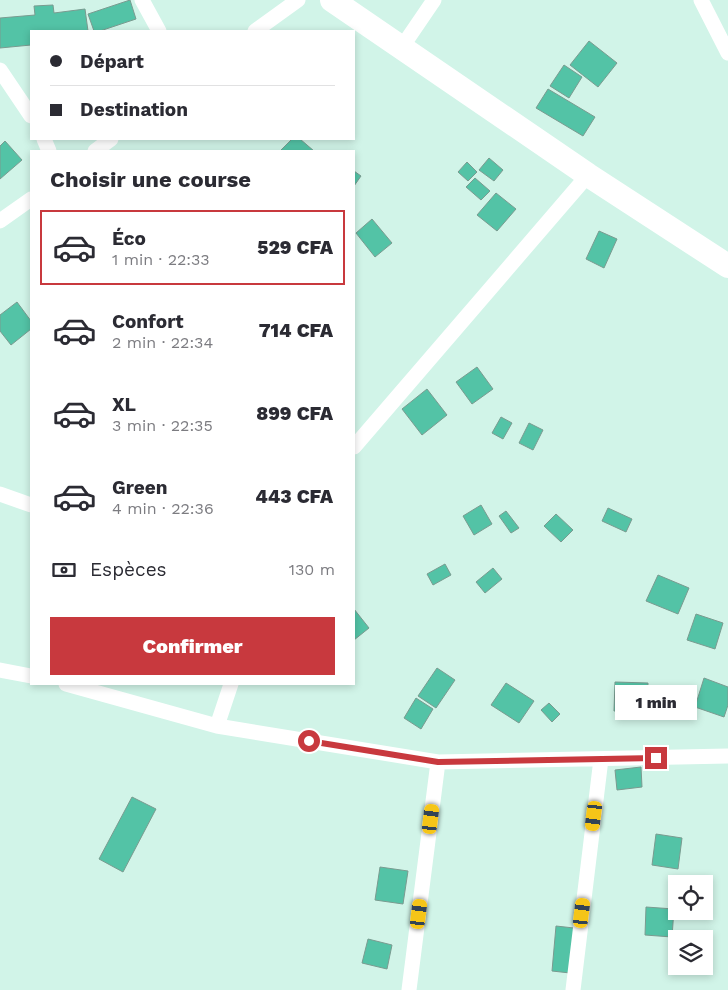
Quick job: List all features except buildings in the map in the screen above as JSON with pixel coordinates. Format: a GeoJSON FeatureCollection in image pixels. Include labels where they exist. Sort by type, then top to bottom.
{"type":"FeatureCollection","features":[{"type":"Feature","properties":{"kind":"main road"},"geometry":{"type":"LineString","coordinates":[[332,0],[588,174],[728,266]]}},
{"type":"Feature","properties":{"kind":"street"},"geometry":{"type":"LineString","coordinates":[[142,0],[158,30]]}},
{"type":"Feature","properties":{"kind":"street"},"geometry":{"type":"LineString","coordinates":[[256,30],[298,0]]}},
{"type":"Feature","properties":{"kind":"street"},"geometry":{"type":"LineString","coordinates":[[402,48],[434,0]]}},
{"type":"Feature","properties":{"kind":"street"},"geometry":{"type":"LineString","coordinates":[[701,0],[728,53]]}},
{"type":"Feature","properties":{"kind":"street"},"geometry":{"type":"LineString","coordinates":[[0,70],[30,115]]}},
{"type":"Feature","properties":{"kind":"street"},"geometry":{"type":"LineString","coordinates":[[96,150],[110,140]]}},
{"type":"Feature","properties":{"kind":"street"},"geometry":{"type":"LineString","coordinates":[[355,446],[588,174]]}},
{"type":"Feature","properties":{"kind":"street"},"geometry":{"type":"LineString","coordinates":[[0,221],[30,200]]}},
{"type":"Feature","properties":{"kind":"street"},"geometry":{"type":"LineString","coordinates":[[0,494],[30,505]]}},
{"type":"Feature","properties":{"kind":"street"},"geometry":{"type":"LineString","coordinates":[[0,670],[30,676]]}},
{"type":"Feature","properties":{"kind":"street"},"geometry":{"type":"LineString","coordinates":[[70,685],[217,726],[438,762],[728,756]]}},
{"type":"Feature","properties":{"kind":"street"},"geometry":{"type":"LineString","coordinates":[[217,726],[231,685]]}},
{"type":"Feature","properties":{"kind":"street"},"geometry":{"type":"LineString","coordinates":[[573,990],[601,758]]}},
{"type":"Feature","properties":{"kind":"street"},"geometry":{"type":"LineString","coordinates":[[410,990],[438,762]]}},
{"type":"Feature","properties":{"kind":"route"},"geometry":{"type":"LineString","coordinates":[[309,741],[438,762],[656,758]]}}]}
